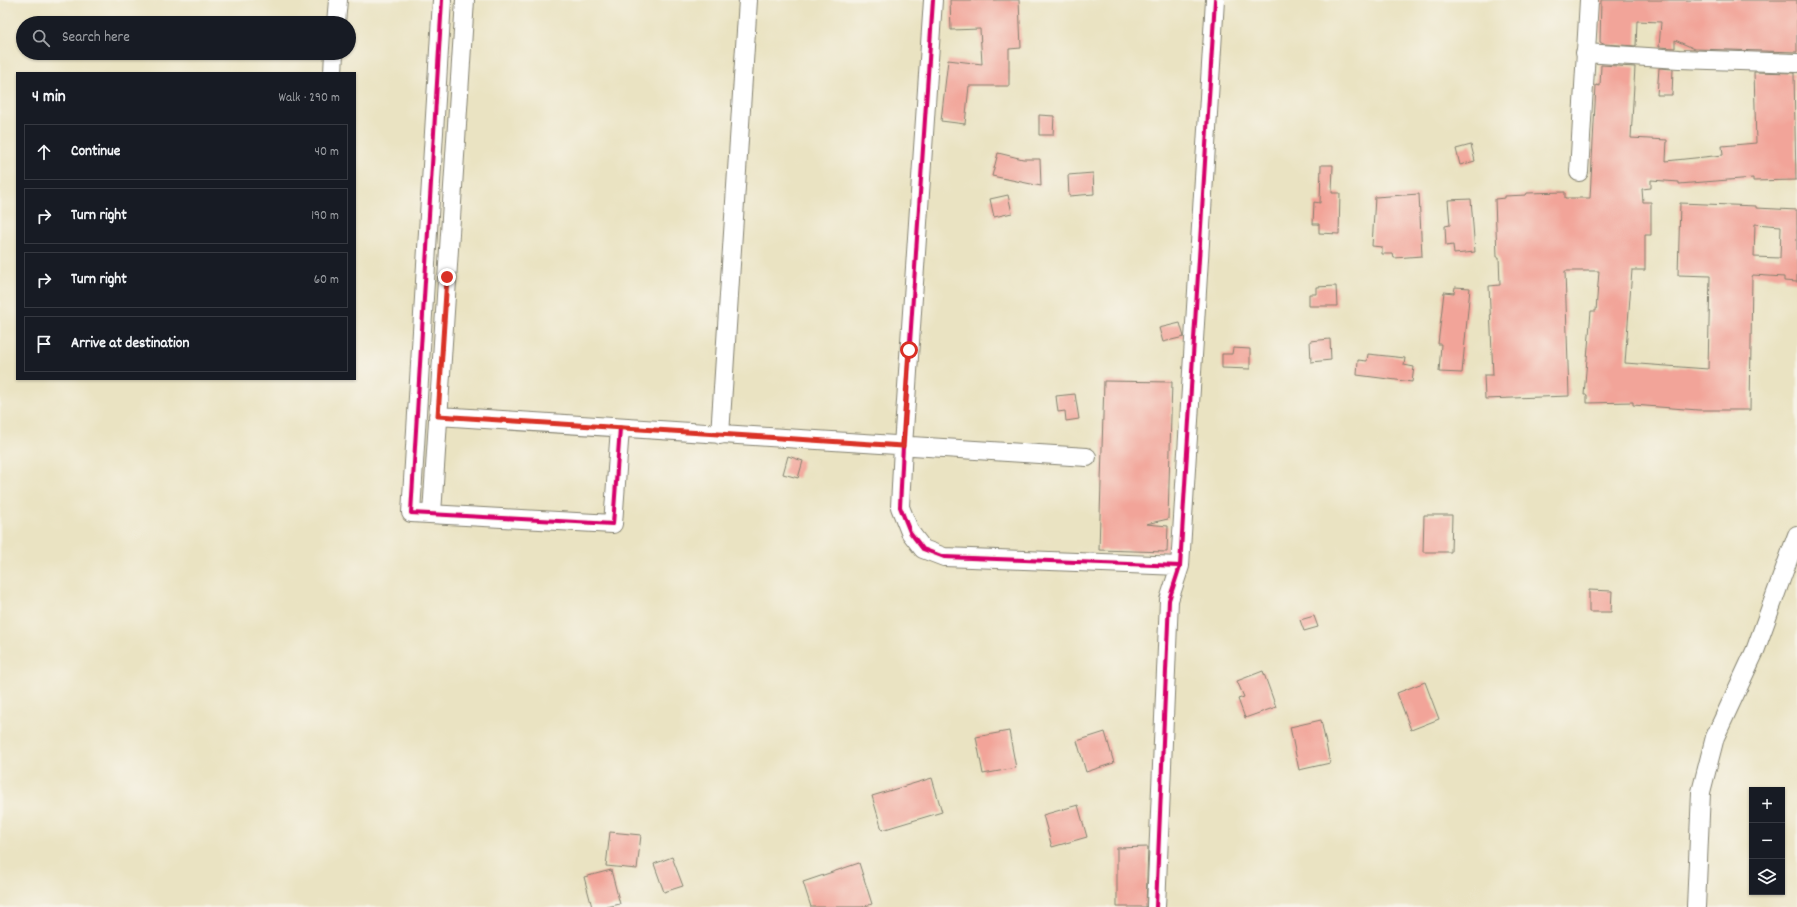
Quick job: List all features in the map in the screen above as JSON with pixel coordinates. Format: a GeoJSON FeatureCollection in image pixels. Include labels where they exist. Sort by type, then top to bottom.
{"type":"FeatureCollection","features":[{"type":"Feature","properties":{"kind":"street"},"geometry":{"type":"LineString","coordinates":[[337,16],[338,0]]}},
{"type":"Feature","properties":{"kind":"street"},"geometry":{"type":"LineString","coordinates":[[442,0],[411,513],[613,524],[620,428]]}},
{"type":"Feature","properties":{"kind":"street"},"geometry":{"type":"LineString","coordinates":[[432,514],[465,0]]}},
{"type":"Feature","properties":{"kind":"street"},"geometry":{"type":"LineString","coordinates":[[720,435],[748,0]]}},
{"type":"Feature","properties":{"kind":"street"},"geometry":{"type":"LineString","coordinates":[[933,0],[900,507],[910,532],[923,549],[944,557],[1180,566]]}},
{"type":"Feature","properties":{"kind":"street"},"geometry":{"type":"LineString","coordinates":[[1156,907],[1168,600],[1180,566],[1215,0]]}},
{"type":"Feature","properties":{"kind":"street"},"geometry":{"type":"LineString","coordinates":[[1578,172],[1588,0]]}},
{"type":"Feature","properties":{"kind":"street"},"geometry":{"type":"LineString","coordinates":[[1585,53],[1679,59],[1797,63]]}},
{"type":"Feature","properties":{"kind":"street"},"geometry":{"type":"LineString","coordinates":[[333,72],[334,60]]}},
{"type":"Feature","properties":{"kind":"street"},"geometry":{"type":"LineString","coordinates":[[438,416],[1087,457]]}},
{"type":"Feature","properties":{"kind":"street"},"geometry":{"type":"LineString","coordinates":[[1696,907],[1701,792],[1714,737],[1755,651],[1797,535]]}},
{"type":"Feature","properties":{"kind":"building"},"geometry":{"type":"Polygon","coordinates":[[[950,0],[1019,0],[1021,48],[1009,49],[1009,86],[969,86],[965,124],[941,121],[948,60],[982,64],[980,29],[951,30],[950,0]]]}},
{"type":"Feature","properties":{"kind":"building"},"geometry":{"type":"Polygon","coordinates":[[[1601,0],[1797,0],[1797,52],[1695,49],[1675,40],[1675,48],[1659,47],[1661,22],[1637,21],[1636,46],[1603,44],[1600,42],[1601,0]]]}},
{"type":"Feature","properties":{"kind":"building"},"geometry":{"type":"Polygon","coordinates":[[[1601,65],[1635,67],[1631,138],[1667,140],[1666,161],[1723,155],[1722,146],[1756,143],[1754,72],[1794,73],[1796,180],[1753,181],[1753,178],[1679,184],[1679,182],[1651,180],[1651,188],[1642,189],[1643,202],[1651,202],[1651,235],[1645,235],[1645,270],[1632,270],[1625,363],[1708,369],[1710,276],[1678,275],[1680,203],[1756,206],[1756,208],[1797,210],[1797,282],[1784,281],[1784,277],[1753,275],[1752,277],[1750,410],[1698,410],[1633,405],[1633,402],[1587,403],[1587,395],[1584,395],[1591,311],[1596,311],[1599,271],[1565,271],[1569,396],[1485,399],[1484,375],[1493,375],[1489,286],[1500,285],[1499,257],[1497,257],[1495,199],[1505,198],[1505,196],[1526,195],[1527,193],[1565,192],[1565,198],[1590,198],[1596,85],[1600,86],[1601,65]],[[1755,224],[1754,257],[1780,258],[1781,226],[1755,224]]]}},
{"type":"Feature","properties":{"kind":"building"},"geometry":{"type":"Polygon","coordinates":[[[1659,68],[1673,69],[1672,95],[1657,95],[1659,68]]]}},
{"type":"Feature","properties":{"kind":"building"},"geometry":{"type":"Polygon","coordinates":[[[1039,115],[1054,116],[1053,135],[1039,135],[1039,115]]]}},
{"type":"Feature","properties":{"kind":"building"},"geometry":{"type":"Polygon","coordinates":[[[1471,145],[1475,161],[1460,165],[1456,149],[1471,145]]]}},
{"type":"Feature","properties":{"kind":"building"},"geometry":{"type":"Polygon","coordinates":[[[998,153],[1023,159],[1040,159],[1041,186],[992,176],[998,153]]]}},
{"type":"Feature","properties":{"kind":"building"},"geometry":{"type":"Polygon","coordinates":[[[1321,165],[1333,165],[1332,193],[1340,193],[1339,234],[1319,233],[1319,224],[1313,224],[1314,202],[1320,203],[1321,165]]]}},
{"type":"Feature","properties":{"kind":"building"},"geometry":{"type":"Polygon","coordinates":[[[1093,173],[1094,194],[1069,196],[1068,175],[1093,173]]]}},
{"type":"Feature","properties":{"kind":"building"},"geometry":{"type":"Polygon","coordinates":[[[1419,194],[1422,256],[1394,258],[1393,254],[1382,254],[1382,247],[1372,246],[1375,197],[1419,194]]]}},
{"type":"Feature","properties":{"kind":"building"},"geometry":{"type":"Polygon","coordinates":[[[1008,195],[1012,213],[994,217],[990,199],[1008,195]]]}},
{"type":"Feature","properties":{"kind":"building"},"geometry":{"type":"Polygon","coordinates":[[[1471,199],[1475,252],[1454,254],[1453,245],[1446,246],[1445,226],[1450,225],[1448,200],[1471,199]]]}},
{"type":"Feature","properties":{"kind":"building"},"geometry":{"type":"Polygon","coordinates":[[[1336,286],[1337,306],[1309,306],[1309,294],[1316,294],[1316,287],[1336,286]]]}},
{"type":"Feature","properties":{"kind":"building"},"geometry":{"type":"Polygon","coordinates":[[[1455,287],[1470,288],[1462,373],[1439,372],[1441,344],[1438,344],[1444,292],[1454,293],[1455,287]]]}},
{"type":"Feature","properties":{"kind":"building"},"geometry":{"type":"Polygon","coordinates":[[[1180,323],[1184,337],[1163,342],[1159,328],[1180,323]]]}},
{"type":"Feature","properties":{"kind":"building"},"geometry":{"type":"Polygon","coordinates":[[[1330,339],[1331,360],[1311,362],[1310,341],[1330,339]]]}},
{"type":"Feature","properties":{"kind":"building"},"geometry":{"type":"Polygon","coordinates":[[[1233,348],[1250,349],[1250,369],[1222,368],[1222,354],[1232,354],[1233,348]]]}},
{"type":"Feature","properties":{"kind":"building"},"geometry":{"type":"Polygon","coordinates":[[[1368,354],[1405,358],[1404,365],[1414,367],[1412,382],[1357,375],[1358,360],[1367,361],[1368,354]]]}},
{"type":"Feature","properties":{"kind":"building"},"geometry":{"type":"Polygon","coordinates":[[[1104,381],[1172,382],[1168,519],[1146,524],[1168,526],[1167,552],[1099,550],[1104,381]]]}},
{"type":"Feature","properties":{"kind":"building"},"geometry":{"type":"Polygon","coordinates":[[[1075,394],[1079,419],[1066,421],[1065,411],[1058,412],[1056,396],[1075,394]]]}},
{"type":"Feature","properties":{"kind":"building"},"geometry":{"type":"Polygon","coordinates":[[[788,456],[803,461],[798,478],[783,474],[788,456]]]}},
{"type":"Feature","properties":{"kind":"building"},"geometry":{"type":"Polygon","coordinates":[[[1424,515],[1452,515],[1451,552],[1423,552],[1424,515]]]}},
{"type":"Feature","properties":{"kind":"building"},"geometry":{"type":"Polygon","coordinates":[[[1589,590],[1612,591],[1611,612],[1589,612],[1589,590]]]}},
{"type":"Feature","properties":{"kind":"building"},"geometry":{"type":"Polygon","coordinates":[[[1314,616],[1318,627],[1304,631],[1300,620],[1314,616]]]}},
{"type":"Feature","properties":{"kind":"building"},"geometry":{"type":"Polygon","coordinates":[[[1263,671],[1276,707],[1245,718],[1238,699],[1244,697],[1237,681],[1263,671]]]}},
{"type":"Feature","properties":{"kind":"building"},"geometry":{"type":"Polygon","coordinates":[[[1425,682],[1439,719],[1411,730],[1397,693],[1425,682]]]}},
{"type":"Feature","properties":{"kind":"building"},"geometry":{"type":"Polygon","coordinates":[[[1321,720],[1330,763],[1299,770],[1290,727],[1321,720]]]}},
{"type":"Feature","properties":{"kind":"building"},"geometry":{"type":"Polygon","coordinates":[[[1009,731],[1016,768],[983,774],[976,737],[1009,731]]]}},
{"type":"Feature","properties":{"kind":"building"},"geometry":{"type":"Polygon","coordinates":[[[1105,732],[1114,763],[1086,772],[1077,741],[1105,732]]]}},
{"type":"Feature","properties":{"kind":"building"},"geometry":{"type":"Polygon","coordinates":[[[932,778],[942,812],[882,830],[872,796],[932,778]]]}},
{"type":"Feature","properties":{"kind":"building"},"geometry":{"type":"Polygon","coordinates":[[[1078,805],[1087,837],[1052,847],[1043,815],[1078,805]]]}},
{"type":"Feature","properties":{"kind":"building"},"geometry":{"type":"Polygon","coordinates":[[[610,832],[641,835],[637,869],[606,866],[610,832]]]}},
{"type":"Feature","properties":{"kind":"building"},"geometry":{"type":"Polygon","coordinates":[[[1148,847],[1146,907],[1117,907],[1117,848],[1148,847]]]}},
{"type":"Feature","properties":{"kind":"building"},"geometry":{"type":"Polygon","coordinates":[[[672,857],[683,886],[664,892],[654,864],[672,857]]]}},
{"type":"Feature","properties":{"kind":"building"},"geometry":{"type":"Polygon","coordinates":[[[859,863],[872,904],[862,907],[811,907],[803,882],[859,863]]]}},
{"type":"Feature","properties":{"kind":"building"},"geometry":{"type":"Polygon","coordinates":[[[611,870],[620,904],[607,907],[592,907],[584,877],[611,870]]]}},
{"type":"Feature","properties":{"kind":"cycle path"},"geometry":{"type":"LineString","coordinates":[[442,0],[411,513],[613,524],[620,428]]}},
{"type":"Feature","properties":{"kind":"cycle path"},"geometry":{"type":"LineString","coordinates":[[933,0],[900,507],[910,532],[923,549],[944,557],[1180,566]]}},
{"type":"Feature","properties":{"kind":"cycle path"},"geometry":{"type":"LineString","coordinates":[[1156,907],[1169,600],[1180,566],[1215,0]]}},
{"type":"Feature","properties":{"kind":"route"},"geometry":{"type":"LineString","coordinates":[[447,277],[438,416],[903,446],[909,350]]}}]}
